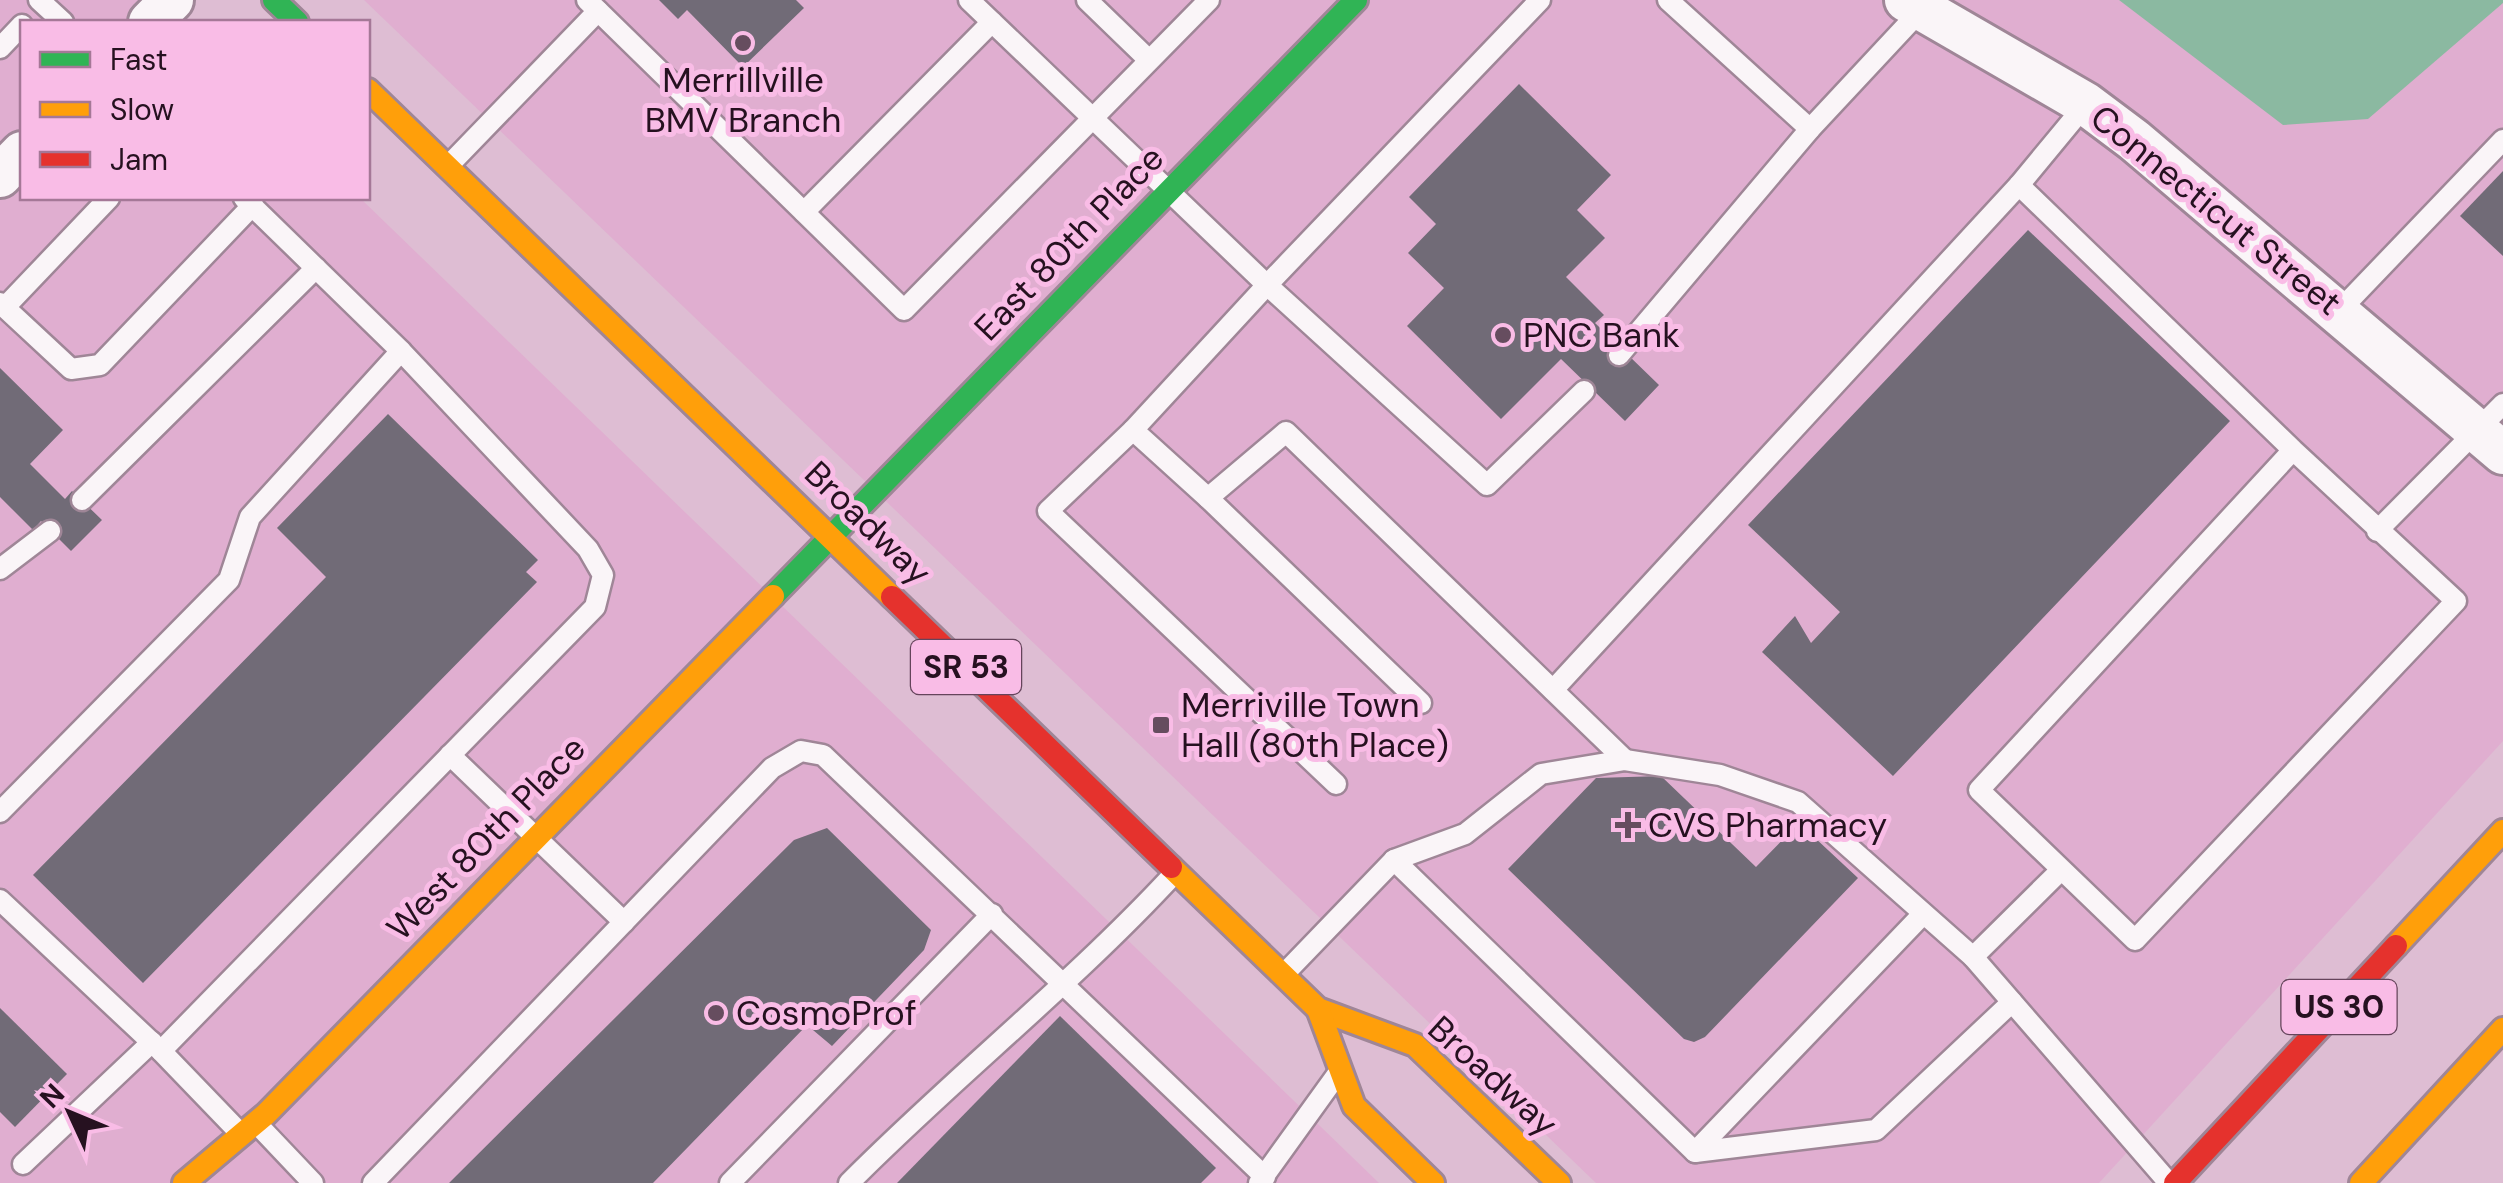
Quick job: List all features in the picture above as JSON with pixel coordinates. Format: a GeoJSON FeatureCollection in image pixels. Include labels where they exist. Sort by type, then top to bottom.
{"type":"FeatureCollection","features":[{"type":"Feature","properties":{"kind":"main road"},"geometry":{"type":"LineString","coordinates":[[274,0],[295,20]]}},
{"type":"Feature","properties":{"kind":"main road","name":"East 80th Place"},"geometry":{"type":"LineString","coordinates":[[831,535],[1356,0]]}},
{"type":"Feature","properties":{"kind":"main road","name":"Broadway"},"geometry":{"type":"LineString","coordinates":[[370,92],[1318,1010],[1354,1106],[1428,1182]]}},
{"type":"Feature","properties":{"kind":"main road","name":"West 80th Place"},"geometry":{"type":"LineString","coordinates":[[184,1183],[248,1129],[831,535]]}},
{"type":"Feature","properties":{"kind":"main road","name":"US 30"},"geometry":{"type":"LineString","coordinates":[[2172,1183],[2503,831]]}},
{"type":"Feature","properties":{"kind":"main road","name":"Broadway"},"geometry":{"type":"LineString","coordinates":[[1318,1010],[1416,1044],[1559,1183]]}},
{"type":"Feature","properties":{"kind":"main road"},"geometry":{"type":"LineString","coordinates":[[2361,1183],[2503,1029]]}},
{"type":"Feature","properties":{"kind":"street"},"geometry":{"type":"LineString","coordinates":[[152,20],[172,0]]}},
{"type":"Feature","properties":{"kind":"street","name":"Connecticut Street"},"geometry":{"type":"LineString","coordinates":[[1914,5],[2086,104],[2340,310],[2495,429]]}},
{"type":"Feature","properties":{"kind":"street"},"geometry":{"type":"LineString","coordinates":[[0,176],[20,155]]}},
{"type":"Feature","properties":{"kind":"lane"},"geometry":{"type":"LineString","coordinates":[[969,0],[1267,285],[1487,485],[1584,390]]}},
{"type":"Feature","properties":{"kind":"lane"},"geometry":{"type":"LineString","coordinates":[[1087,0],[1149,60]]}},
{"type":"Feature","properties":{"kind":"lane"},"geometry":{"type":"LineString","coordinates":[[448,167],[593,6],[904,310],[1208,0]]}},
{"type":"Feature","properties":{"kind":"lane"},"geometry":{"type":"LineString","coordinates":[[1336,784],[1048,511],[1133,430],[1540,0]]}},
{"type":"Feature","properties":{"kind":"lane"},"geometry":{"type":"LineString","coordinates":[[1668,0],[1810,130]]}},
{"type":"Feature","properties":{"kind":"lane"},"geometry":{"type":"LineString","coordinates":[[41,2],[61,20]]}},
{"type":"Feature","properties":{"kind":"lane"},"geometry":{"type":"LineString","coordinates":[[1619,355],[1914,5]]}},
{"type":"Feature","properties":{"kind":"lane"},"geometry":{"type":"LineString","coordinates":[[804,212],[992,22]]}},
{"type":"Feature","properties":{"kind":"lane"},"geometry":{"type":"LineString","coordinates":[[0,48],[20,28]]}},
{"type":"Feature","properties":{"kind":"lane"},"geometry":{"type":"LineString","coordinates":[[1553,690],[2018,185],[2086,104]]}},
{"type":"Feature","properties":{"kind":"lane"},"geometry":{"type":"LineString","coordinates":[[2340,310],[2503,140]]}},
{"type":"Feature","properties":{"kind":"lane"},"geometry":{"type":"LineString","coordinates":[[2018,185],[2377,531],[2456,601],[2135,940],[1978,790],[2292,450]]}},
{"type":"Feature","properties":{"kind":"lane"},"geometry":{"type":"LineString","coordinates":[[23,1164],[157,1046],[596,608],[603,576],[588,549],[401,351],[249,202],[100,366],[71,369],[2,305],[107,200]]}},
{"type":"Feature","properties":{"kind":"lane"},"geometry":{"type":"LineString","coordinates":[[82,500],[316,268]]}},
{"type":"Feature","properties":{"kind":"lane"},"geometry":{"type":"LineString","coordinates":[[0,812],[229,580],[250,517],[401,351]]}},
{"type":"Feature","properties":{"kind":"lane"},"geometry":{"type":"LineString","coordinates":[[2377,531],[2495,429]]}},
{"type":"Feature","properties":{"kind":"lane"},"geometry":{"type":"LineString","coordinates":[[1133,430],[1420,703]]}},
{"type":"Feature","properties":{"kind":"lane"},"geometry":{"type":"LineString","coordinates":[[1208,498],[1286,432],[1625,760]]}},
{"type":"Feature","properties":{"kind":"lane"},"geometry":{"type":"LineString","coordinates":[[0,570],[50,530]]}},
{"type":"Feature","properties":{"kind":"lane"},"geometry":{"type":"LineString","coordinates":[[374,1183],[772,768],[801,751],[823,755],[1062,980],[1262,1180],[1340,1070]]}},
{"type":"Feature","properties":{"kind":"lane"},"geometry":{"type":"LineString","coordinates":[[450,755],[624,922]]}},
{"type":"Feature","properties":{"kind":"lane"},"geometry":{"type":"LineString","coordinates":[[1283,975],[1394,860],[1466,834],[1541,774],[1625,760],[1720,775],[1798,802],[1973,958],[2172,1183]]}},
{"type":"Feature","properties":{"kind":"lane"},"geometry":{"type":"LineString","coordinates":[[1394,860],[1696,1152]]}},
{"type":"Feature","properties":{"kind":"lane"},"geometry":{"type":"LineString","coordinates":[[1973,958],[2061,870]]}},
{"type":"Feature","properties":{"kind":"lane"},"geometry":{"type":"LineString","coordinates":[[848,1183],[1062,980],[1110,942],[1175,872]]}},
{"type":"Feature","properties":{"kind":"lane"},"geometry":{"type":"LineString","coordinates":[[0,900],[248,1129],[313,1183]]}},
{"type":"Feature","properties":{"kind":"lane"},"geometry":{"type":"LineString","coordinates":[[730,1183],[992,914]]}},
{"type":"Feature","properties":{"kind":"lane"},"geometry":{"type":"LineString","coordinates":[[1696,1152],[1924,914]]}},
{"type":"Feature","properties":{"kind":"lane"},"geometry":{"type":"LineString","coordinates":[[1696,1152],[1876,1130],[2012,1002]]}},
{"type":"Feature","properties":{"kind":"shaded area"},"geometry":{"type":"Polygon","coordinates":[[[0,0],[156,0],[177,20],[20,20],[20,200],[362,200],[1379,1183],[0,1183],[0,0]]]}},
{"type":"Feature","properties":{"kind":"shaded area"},"geometry":{"type":"Polygon","coordinates":[[[364,0],[2503,0],[2503,741],[2099,1183],[1596,1183],[364,0]]]}},
{"type":"Feature","properties":{"kind":"shaded area"},"geometry":{"type":"Polygon","coordinates":[[[2119,0],[2503,3],[2368,119],[2283,125],[2119,0]]]}},
{"type":"Feature","properties":{"kind":"building","name":"Merrillville BMV Branch"},"geometry":{"type":"Polygon","coordinates":[[[659,0],[796,0],[804,8],[743,67],[687,10],[678,19],[659,0]]]}},
{"type":"Feature","properties":{"kind":"building"},"geometry":{"type":"Polygon","coordinates":[[[1519,84],[1611,175],[1577,210],[1605,238],[1566,277],[1604,315],[1595,323],[1659,385],[1625,421],[1561,359],[1501,419],[1407,326],[1444,288],[1408,253],[1436,224],[1409,197],[1519,84]]]}},
{"type":"Feature","properties":{"kind":"building"},"geometry":{"type":"Polygon","coordinates":[[[2503,171],[2503,256],[2460,216],[2503,171]]]}},
{"type":"Feature","properties":{"kind":"building"},"geometry":{"type":"Polygon","coordinates":[[[2028,230],[2230,421],[1893,776],[1762,652],[1795,616],[1811,643],[1840,612],[1748,525],[2028,230]]]}},
{"type":"Feature","properties":{"kind":"building"},"geometry":{"type":"Polygon","coordinates":[[[0,368],[63,430],[30,464],[65,499],[72,491],[102,520],[71,551],[41,521],[33,530],[0,497],[0,368]]]}},
{"type":"Feature","properties":{"kind":"building"},"geometry":{"type":"Polygon","coordinates":[[[388,414],[538,560],[526,572],[537,582],[143,983],[33,875],[326,577],[277,528],[388,414]]]}},
{"type":"Feature","properties":{"kind":"building","name":"CVS Pharmacy"},"geometry":{"type":"Polygon","coordinates":[[[1661,776],[1756,867],[1799,823],[1858,878],[1705,1037],[1694,1042],[1684,1039],[1508,869],[1596,778],[1661,776]]]}},
{"type":"Feature","properties":{"kind":"building"},"geometry":{"type":"Polygon","coordinates":[[[827,828],[931,930],[924,950],[832,1046],[807,1025],[653,1183],[449,1183],[794,840],[827,828]]]}},
{"type":"Feature","properties":{"kind":"building"},"geometry":{"type":"Polygon","coordinates":[[[0,1008],[67,1074],[15,1127],[0,1112],[0,1008]]]}},
{"type":"Feature","properties":{"kind":"building"},"geometry":{"type":"Polygon","coordinates":[[[1060,1016],[1216,1168],[1201,1183],[897,1183],[1060,1016]]]}},
{"type":"Feature","properties":{"kind":"traffic: fast"},"geometry":{"type":"LineString","coordinates":[[274,0],[295,20]]}},
{"type":"Feature","properties":{"kind":"traffic: fast"},"geometry":{"type":"LineString","coordinates":[[773,596],[1356,0]]}},
{"type":"Feature","properties":{"kind":"traffic: slow"},"geometry":{"type":"LineString","coordinates":[[370,92],[892,597]]}},
{"type":"Feature","properties":{"kind":"traffic: slow"},"geometry":{"type":"LineString","coordinates":[[184,1183],[266,1114],[773,596]]}},
{"type":"Feature","properties":{"kind":"traffic: slow"},"geometry":{"type":"LineString","coordinates":[[2396,946],[2503,831]]}},
{"type":"Feature","properties":{"kind":"traffic: slow"},"geometry":{"type":"LineString","coordinates":[[1171,867],[1318,1009],[1415,1045],[1559,1183]]}},
{"type":"Feature","properties":{"kind":"traffic: slow"},"geometry":{"type":"LineString","coordinates":[[1318,1009],[1354,1106],[1433,1183]]}},
{"type":"Feature","properties":{"kind":"traffic: slow"},"geometry":{"type":"LineString","coordinates":[[2361,1183],[2503,1029]]}},
{"type":"Feature","properties":{"kind":"traffic: jam"},"geometry":{"type":"LineString","coordinates":[[892,597],[1171,867]]}},
{"type":"Feature","properties":{"kind":"traffic: jam"},"geometry":{"type":"LineString","coordinates":[[2175,1183],[2396,946]]}},
{"type":"Feature","properties":{"kind":"place","name":"Merrillville BMV Branch"},"geometry":{"type":"Point","coordinates":[743,43]}},
{"type":"Feature","properties":{"kind":"place","name":"PNC Bank"},"geometry":{"type":"Point","coordinates":[1503,335]}},
{"type":"Feature","properties":{"kind":"place","name":"Merriville Town Hall (80th Place)"},"geometry":{"type":"Point","coordinates":[1161,725]}},
{"type":"Feature","properties":{"kind":"place","name":"CVS Pharmacy"},"geometry":{"type":"Point","coordinates":[1628,825]}},
{"type":"Feature","properties":{"kind":"place","name":"CosmoProf"},"geometry":{"type":"Point","coordinates":[716,1013]}}]}
